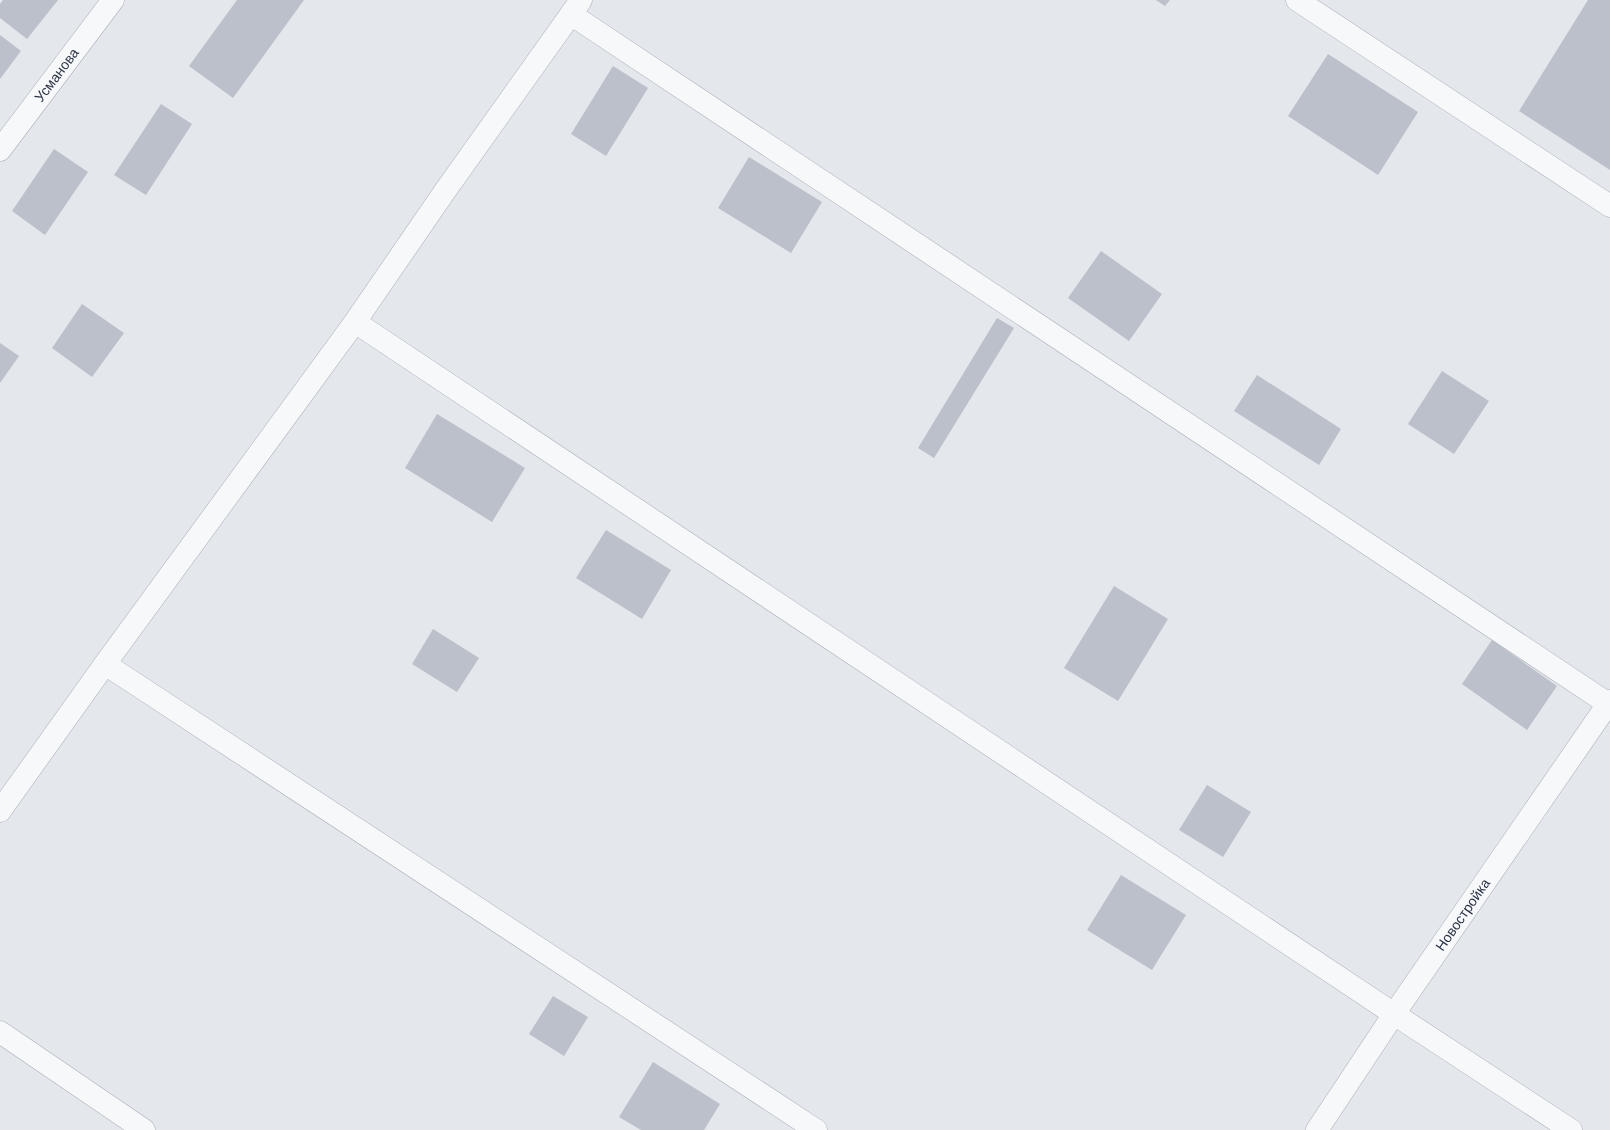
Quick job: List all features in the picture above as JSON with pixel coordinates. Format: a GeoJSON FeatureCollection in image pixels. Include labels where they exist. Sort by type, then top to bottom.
{"type":"FeatureCollection","features":[{"type":"Feature","properties":{"kind":"street","name":"Усманова"},"geometry":{"type":"LineString","coordinates":[[0,150],[113,0]]}},
{"type":"Feature","properties":{"kind":"street"},"geometry":{"type":"LineString","coordinates":[[1298,0],[1610,206]]}},
{"type":"Feature","properties":{"kind":"street"},"geometry":{"type":"LineString","coordinates":[[0,811],[105,664],[355,322],[444,191],[576,7],[1609,704]]}},
{"type":"Feature","properties":{"kind":"street"},"geometry":{"type":"LineString","coordinates":[[355,322],[1394,1014],[1571,1130]]}},
{"type":"Feature","properties":{"kind":"street"},"geometry":{"type":"LineString","coordinates":[[105,664],[816,1130]]}},
{"type":"Feature","properties":{"kind":"street","name":"Новостройка"},"geometry":{"type":"LineString","coordinates":[[1317,1130],[1394,1014],[1609,704]]}},
{"type":"Feature","properties":{"kind":"street"},"geometry":{"type":"LineString","coordinates":[[0,1032],[144,1130]]}},
{"type":"Feature","properties":{"kind":"building"},"geometry":{"type":"Polygon","coordinates":[[[3,0],[58,0],[27,39],[0,18],[0,4],[3,0]]]}},
{"type":"Feature","properties":{"kind":"building"},"geometry":{"type":"Polygon","coordinates":[[[237,0],[304,0],[233,98],[189,66],[237,0]]]}},
{"type":"Feature","properties":{"kind":"building"},"geometry":{"type":"Polygon","coordinates":[[[1156,0],[1170,0],[1165,6],[1156,0]]]}},
{"type":"Feature","properties":{"kind":"building"},"geometry":{"type":"Polygon","coordinates":[[[1588,0],[1610,0],[1610,170],[1519,111],[1588,0]]]}},
{"type":"Feature","properties":{"kind":"building"},"geometry":{"type":"Polygon","coordinates":[[[0,35],[21,51],[0,79],[0,35]]]}},
{"type":"Feature","properties":{"kind":"building"},"geometry":{"type":"Polygon","coordinates":[[[1328,54],[1418,112],[1378,175],[1288,116],[1328,54]]]}},
{"type":"Feature","properties":{"kind":"building"},"geometry":{"type":"Polygon","coordinates":[[[613,66],[648,88],[606,156],[571,134],[613,66]]]}},
{"type":"Feature","properties":{"kind":"building"},"geometry":{"type":"Polygon","coordinates":[[[161,104],[192,124],[146,195],[114,175],[161,104]]]}},
{"type":"Feature","properties":{"kind":"building"},"geometry":{"type":"Polygon","coordinates":[[[54,149],[88,172],[45,235],[12,211],[54,149]]]}},
{"type":"Feature","properties":{"kind":"building"},"geometry":{"type":"Polygon","coordinates":[[[749,157],[822,202],[791,253],[718,208],[749,157]]]}},
{"type":"Feature","properties":{"kind":"building"},"geometry":{"type":"Polygon","coordinates":[[[1101,251],[1162,294],[1129,341],[1068,298],[1101,251]]]}},
{"type":"Feature","properties":{"kind":"building"},"geometry":{"type":"Polygon","coordinates":[[[82,304],[124,333],[92,377],[52,348],[82,304]]]}},
{"type":"Feature","properties":{"kind":"building"},"geometry":{"type":"Polygon","coordinates":[[[997,318],[1014,328],[934,458],[918,448],[997,318]]]}},
{"type":"Feature","properties":{"kind":"building"},"geometry":{"type":"Polygon","coordinates":[[[0,343],[19,356],[0,383],[0,343]]]}},
{"type":"Feature","properties":{"kind":"building"},"geometry":{"type":"Polygon","coordinates":[[[1442,371],[1489,401],[1454,454],[1408,424],[1442,371]]]}},
{"type":"Feature","properties":{"kind":"building"},"geometry":{"type":"Polygon","coordinates":[[[1257,375],[1341,429],[1319,465],[1234,411],[1257,375]]]}},
{"type":"Feature","properties":{"kind":"building"},"geometry":{"type":"Polygon","coordinates":[[[437,414],[525,468],[492,522],[405,468],[437,414]]]}},
{"type":"Feature","properties":{"kind":"building"},"geometry":{"type":"Polygon","coordinates":[[[606,530],[671,570],[642,619],[576,578],[606,530]]]}},
{"type":"Feature","properties":{"kind":"building"},"geometry":{"type":"Polygon","coordinates":[[[1114,586],[1168,619],[1118,701],[1064,668],[1114,586]]]}},
{"type":"Feature","properties":{"kind":"building"},"geometry":{"type":"Polygon","coordinates":[[[433,629],[479,658],[457,692],[412,664],[433,629]]]}},
{"type":"Feature","properties":{"kind":"building"},"geometry":{"type":"Polygon","coordinates":[[[1492,640],[1557,686],[1527,730],[1462,684],[1492,640]]]}},
{"type":"Feature","properties":{"kind":"building"},"geometry":{"type":"Polygon","coordinates":[[[1207,785],[1251,812],[1223,857],[1179,830],[1207,785]]]}},
{"type":"Feature","properties":{"kind":"building"},"geometry":{"type":"Polygon","coordinates":[[[1121,875],[1186,915],[1152,970],[1087,930],[1121,875]]]}},
{"type":"Feature","properties":{"kind":"building"},"geometry":{"type":"Polygon","coordinates":[[[553,996],[588,1017],[564,1056],[529,1034],[553,996]]]}},
{"type":"Feature","properties":{"kind":"building"},"geometry":{"type":"Polygon","coordinates":[[[653,1062],[720,1104],[704,1130],[641,1130],[619,1117],[653,1062]]]}}]}
